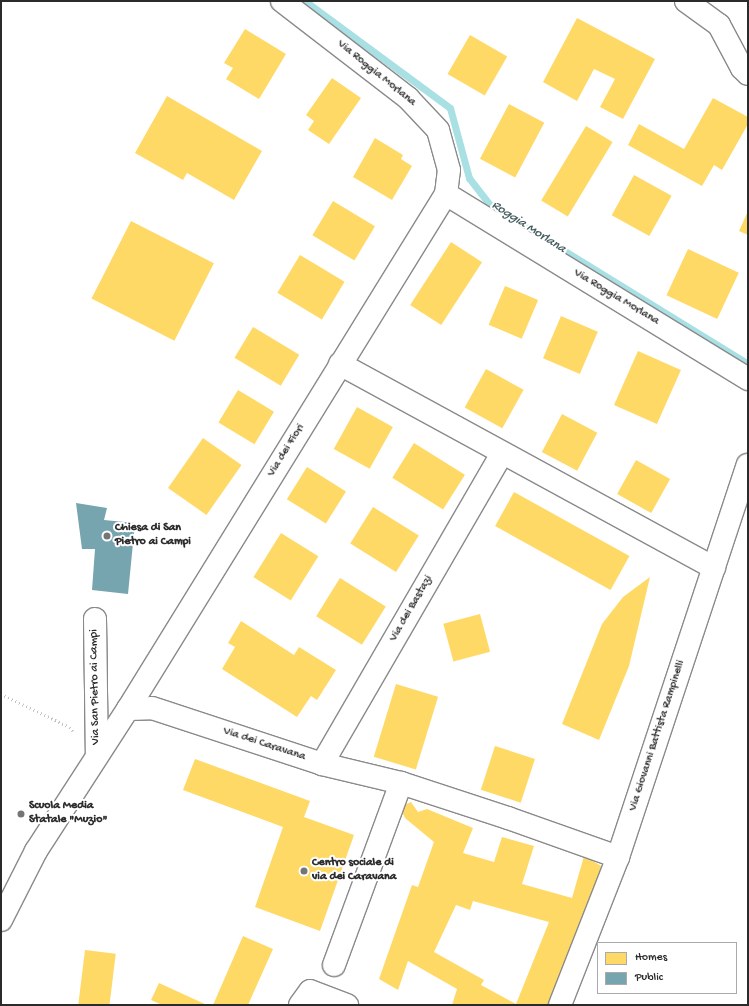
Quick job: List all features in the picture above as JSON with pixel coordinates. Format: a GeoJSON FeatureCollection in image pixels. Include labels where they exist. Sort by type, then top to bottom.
{"type":"FeatureCollection","features":[{"type":"Feature","properties":{"kind":"street","name":"Via Roggia Morlana"},"geometry":{"type":"LineString","coordinates":[[282,1],[408,98],[438,130],[449,170],[446,194],[748,378]]}},
{"type":"Feature","properties":{"kind":"street"},"geometry":{"type":"LineString","coordinates":[[686,1],[719,25],[742,68],[748,74]]}},
{"type":"Feature","properties":{"kind":"street","name":"Via dei Fiori"},"geometry":{"type":"LineString","coordinates":[[128,709],[446,194]]}},
{"type":"Feature","properties":{"kind":"street"},"geometry":{"type":"LineString","coordinates":[[340,364],[502,454],[714,568]]}},
{"type":"Feature","properties":{"kind":"street","name":"Via dei Bastazi"},"geometry":{"type":"LineString","coordinates":[[322,764],[502,454]]}},
{"type":"Feature","properties":{"kind":"street","name":"Via Giovanni Battista Rampinelli"},"geometry":{"type":"LineString","coordinates":[[560,1005],[618,857],[748,465]]}},
{"type":"Feature","properties":{"kind":"street","name":"Via San Pietro ai Campi"},"geometry":{"type":"LineString","coordinates":[[95,619],[97,754]]}},
{"type":"Feature","properties":{"kind":"street","name":"Via dei Caravana"},"geometry":{"type":"LineString","coordinates":[[128,709],[152,708],[322,764],[401,783],[508,818],[618,857]]}},
{"type":"Feature","properties":{"kind":"street","name":"Via San Pietro ai Campi"},"geometry":{"type":"LineString","coordinates":[[1,920],[36,851],[97,754],[128,709]]}},
{"type":"Feature","properties":{"kind":"street"},"geometry":{"type":"LineString","coordinates":[[334,965],[401,783]]}},
{"type":"Feature","properties":{"kind":"street"},"geometry":{"type":"LineString","coordinates":[[300,1005],[310,991],[347,1005]]}},
{"type":"Feature","properties":{"kind":"path"},"geometry":{"type":"LineString","coordinates":[[1,694],[70,727],[97,754]]}},
{"type":"Feature","properties":{"kind":"building: Homes"},"geometry":{"type":"Polygon","coordinates":[[[577,18],[655,59],[623,119],[600,107],[615,79],[594,69],[577,101],[543,82],[577,18]]]}},
{"type":"Feature","properties":{"kind":"building: Homes"},"geometry":{"type":"Polygon","coordinates":[[[245,29],[286,54],[259,99],[226,79],[233,68],[224,63],[245,29]]]}},
{"type":"Feature","properties":{"kind":"building: Homes"},"geometry":{"type":"Polygon","coordinates":[[[470,35],[507,56],[485,95],[448,74],[470,35]]]}},
{"type":"Feature","properties":{"kind":"building: Homes"},"geometry":{"type":"Polygon","coordinates":[[[332,78],[361,98],[329,144],[308,130],[314,121],[306,115],[332,78]]]}},
{"type":"Feature","properties":{"kind":"building: Homes"},"geometry":{"type":"Polygon","coordinates":[[[167,96],[262,151],[234,200],[187,173],[183,180],[135,153],[167,96]]]}},
{"type":"Feature","properties":{"kind":"building: Homes"},"geometry":{"type":"Polygon","coordinates":[[[713,98],[748,117],[748,124],[722,170],[714,165],[702,186],[628,145],[639,124],[684,149],[713,98]]]}},
{"type":"Feature","properties":{"kind":"building: Homes"},"geometry":{"type":"Polygon","coordinates":[[[509,104],[544,123],[515,178],[480,159],[509,104]]]}},
{"type":"Feature","properties":{"kind":"building: Homes"},"geometry":{"type":"Polygon","coordinates":[[[586,126],[613,142],[568,217],[541,201],[586,126]]]}},
{"type":"Feature","properties":{"kind":"building: Homes"},"geometry":{"type":"Polygon","coordinates":[[[375,138],[403,155],[401,159],[412,166],[392,200],[353,177],[375,138]]]}},
{"type":"Feature","properties":{"kind":"building: Homes"},"geometry":{"type":"Polygon","coordinates":[[[634,175],[672,196],[649,236],[612,215],[634,175]]]}},
{"type":"Feature","properties":{"kind":"building: Homes"},"geometry":{"type":"Polygon","coordinates":[[[333,201],[375,226],[354,261],[312,235],[333,201]]]}},
{"type":"Feature","properties":{"kind":"building: Homes"},"geometry":{"type":"Polygon","coordinates":[[[748,211],[748,235],[739,231],[748,211]]]}},
{"type":"Feature","properties":{"kind":"building: Homes"},"geometry":{"type":"Polygon","coordinates":[[[131,221],[214,263],[174,341],[92,299],[131,221]]]}},
{"type":"Feature","properties":{"kind":"building: Homes"},"geometry":{"type":"Polygon","coordinates":[[[451,242],[482,262],[441,325],[410,305],[451,242]]]}},
{"type":"Feature","properties":{"kind":"building: Homes"},"geometry":{"type":"Polygon","coordinates":[[[688,249],[739,273],[717,319],[666,295],[688,249]]]}},
{"type":"Feature","properties":{"kind":"building: Homes"},"geometry":{"type":"Polygon","coordinates":[[[300,255],[345,282],[322,319],[277,293],[300,255]]]}},
{"type":"Feature","properties":{"kind":"building: Homes"},"geometry":{"type":"Polygon","coordinates":[[[505,286],[538,300],[522,339],[489,325],[505,286]]]}},
{"type":"Feature","properties":{"kind":"building: Homes"},"geometry":{"type":"Polygon","coordinates":[[[561,316],[598,332],[580,374],[543,358],[561,316]]]}},
{"type":"Feature","properties":{"kind":"building: Homes"},"geometry":{"type":"Polygon","coordinates":[[[253,327],[299,355],[281,386],[234,358],[253,327]]]}},
{"type":"Feature","properties":{"kind":"building: Homes"},"geometry":{"type":"Polygon","coordinates":[[[638,351],[681,370],[657,424],[614,405],[638,351]]]}},
{"type":"Feature","properties":{"kind":"building: Homes"},"geometry":{"type":"Polygon","coordinates":[[[486,369],[524,390],[502,428],[465,407],[486,369]]]}},
{"type":"Feature","properties":{"kind":"building: Homes"},"geometry":{"type":"Polygon","coordinates":[[[238,390],[274,412],[254,444],[218,423],[238,390]]]}},
{"type":"Feature","properties":{"kind":"building: Homes"},"geometry":{"type":"Polygon","coordinates":[[[357,407],[393,427],[370,469],[334,449],[357,407]]]}},
{"type":"Feature","properties":{"kind":"building: Homes"},"geometry":{"type":"Polygon","coordinates":[[[562,414],[597,433],[577,471],[542,452],[562,414]]]}},
{"type":"Feature","properties":{"kind":"building: Homes"},"geometry":{"type":"Polygon","coordinates":[[[203,438],[242,465],[207,515],[168,488],[203,438]]]}},
{"type":"Feature","properties":{"kind":"building: Homes"},"geometry":{"type":"Polygon","coordinates":[[[414,443],[465,475],[443,510],[392,478],[414,443]]]}},
{"type":"Feature","properties":{"kind":"building: Homes"},"geometry":{"type":"Polygon","coordinates":[[[636,460],[670,479],[651,513],[617,494],[636,460]]]}},
{"type":"Feature","properties":{"kind":"building: Homes"},"geometry":{"type":"Polygon","coordinates":[[[307,467],[346,491],[326,524],[287,499],[307,467]]]}},
{"type":"Feature","properties":{"kind":"building: Homes"},"geometry":{"type":"Polygon","coordinates":[[[514,492],[629,556],[611,590],[495,526],[514,492]]]}},
{"type":"Feature","properties":{"kind":"building: Homes"},"geometry":{"type":"Polygon","coordinates":[[[373,507],[419,536],[396,572],[350,543],[373,507]]]}},
{"type":"Feature","properties":{"kind":"building: Homes"},"geometry":{"type":"Polygon","coordinates":[[[281,533],[318,556],[291,600],[253,577],[281,533]]]}},
{"type":"Feature","properties":{"kind":"building: Homes"},"geometry":{"type":"Polygon","coordinates":[[[650,577],[629,666],[599,740],[562,724],[602,624],[623,597],[650,577]]]}},
{"type":"Feature","properties":{"kind":"building: Homes"},"geometry":{"type":"Polygon","coordinates":[[[340,578],[386,607],[362,645],[316,616],[340,578]]]}},
{"type":"Feature","properties":{"kind":"building: Homes"},"geometry":{"type":"Polygon","coordinates":[[[480,614],[490,652],[453,662],[443,624],[480,614]]]}},
{"type":"Feature","properties":{"kind":"building: Homes"},"geometry":{"type":"Polygon","coordinates":[[[241,621],[294,655],[299,647],[336,670],[317,700],[311,696],[297,717],[222,669],[235,647],[228,643],[241,621]]]}},
{"type":"Feature","properties":{"kind":"building: Homes"},"geometry":{"type":"Polygon","coordinates":[[[396,684],[438,697],[416,770],[374,757],[396,684]]]}},
{"type":"Feature","properties":{"kind":"building: Homes"},"geometry":{"type":"Polygon","coordinates":[[[495,746],[535,759],[521,803],[481,790],[495,746]]]}},
{"type":"Feature","properties":{"kind":"building: Homes","name":"Centro sociale di via dei Caravana"},"geometry":{"type":"Polygon","coordinates":[[[195,759],[310,801],[304,817],[354,835],[320,931],[255,907],[283,827],[183,790],[195,759]]]}},
{"type":"Feature","properties":{"kind":"building: Homes"},"geometry":{"type":"Polygon","coordinates":[[[411,802],[418,812],[427,809],[473,828],[463,853],[494,862],[502,837],[534,846],[522,884],[572,898],[584,856],[603,867],[552,1005],[452,1005],[457,989],[408,961],[398,990],[379,979],[412,885],[418,887],[434,842],[405,818],[400,807],[411,802]],[[473,901],[470,910],[456,905],[434,952],[484,980],[481,985],[516,1004],[549,922],[473,901]]]}},
{"type":"Feature","properties":{"kind":"building: Homes"},"geometry":{"type":"Polygon","coordinates":[[[243,936],[273,949],[248,1005],[213,1005],[243,936]]]}},
{"type":"Feature","properties":{"kind":"building: Homes"},"geometry":{"type":"Polygon","coordinates":[[[85,950],[116,954],[109,1005],[78,1005],[85,950]]]}},
{"type":"Feature","properties":{"kind":"building: Homes"},"geometry":{"type":"Polygon","coordinates":[[[159,983],[207,1005],[162,1005],[151,1000],[159,983]]]}},
{"type":"Feature","properties":{"kind":"building: Public","name":"Chiesa di San Pietro ai Campi"},"geometry":{"type":"Polygon","coordinates":[[[76,503],[107,508],[104,520],[135,523],[128,594],[92,590],[95,549],[82,549],[76,503]]]}},
{"type":"Feature","properties":{"kind":"waterway","name":"Roggia Morlana"},"geometry":{"type":"LineString","coordinates":[[305,1],[450,108],[469,178],[490,205],[748,364]]}},
{"type":"Feature","properties":{"kind":"place","name":"Chiesa di San Pietro ai Campi"},"geometry":{"type":"Point","coordinates":[107,536]}},
{"type":"Feature","properties":{"kind":"place","name":"Scuola Media Statale \"Muzio\""},"geometry":{"type":"Point","coordinates":[21,814]}},
{"type":"Feature","properties":{"kind":"place","name":"Centro sociale di via dei Caravana"},"geometry":{"type":"Point","coordinates":[304,871]}}]}
